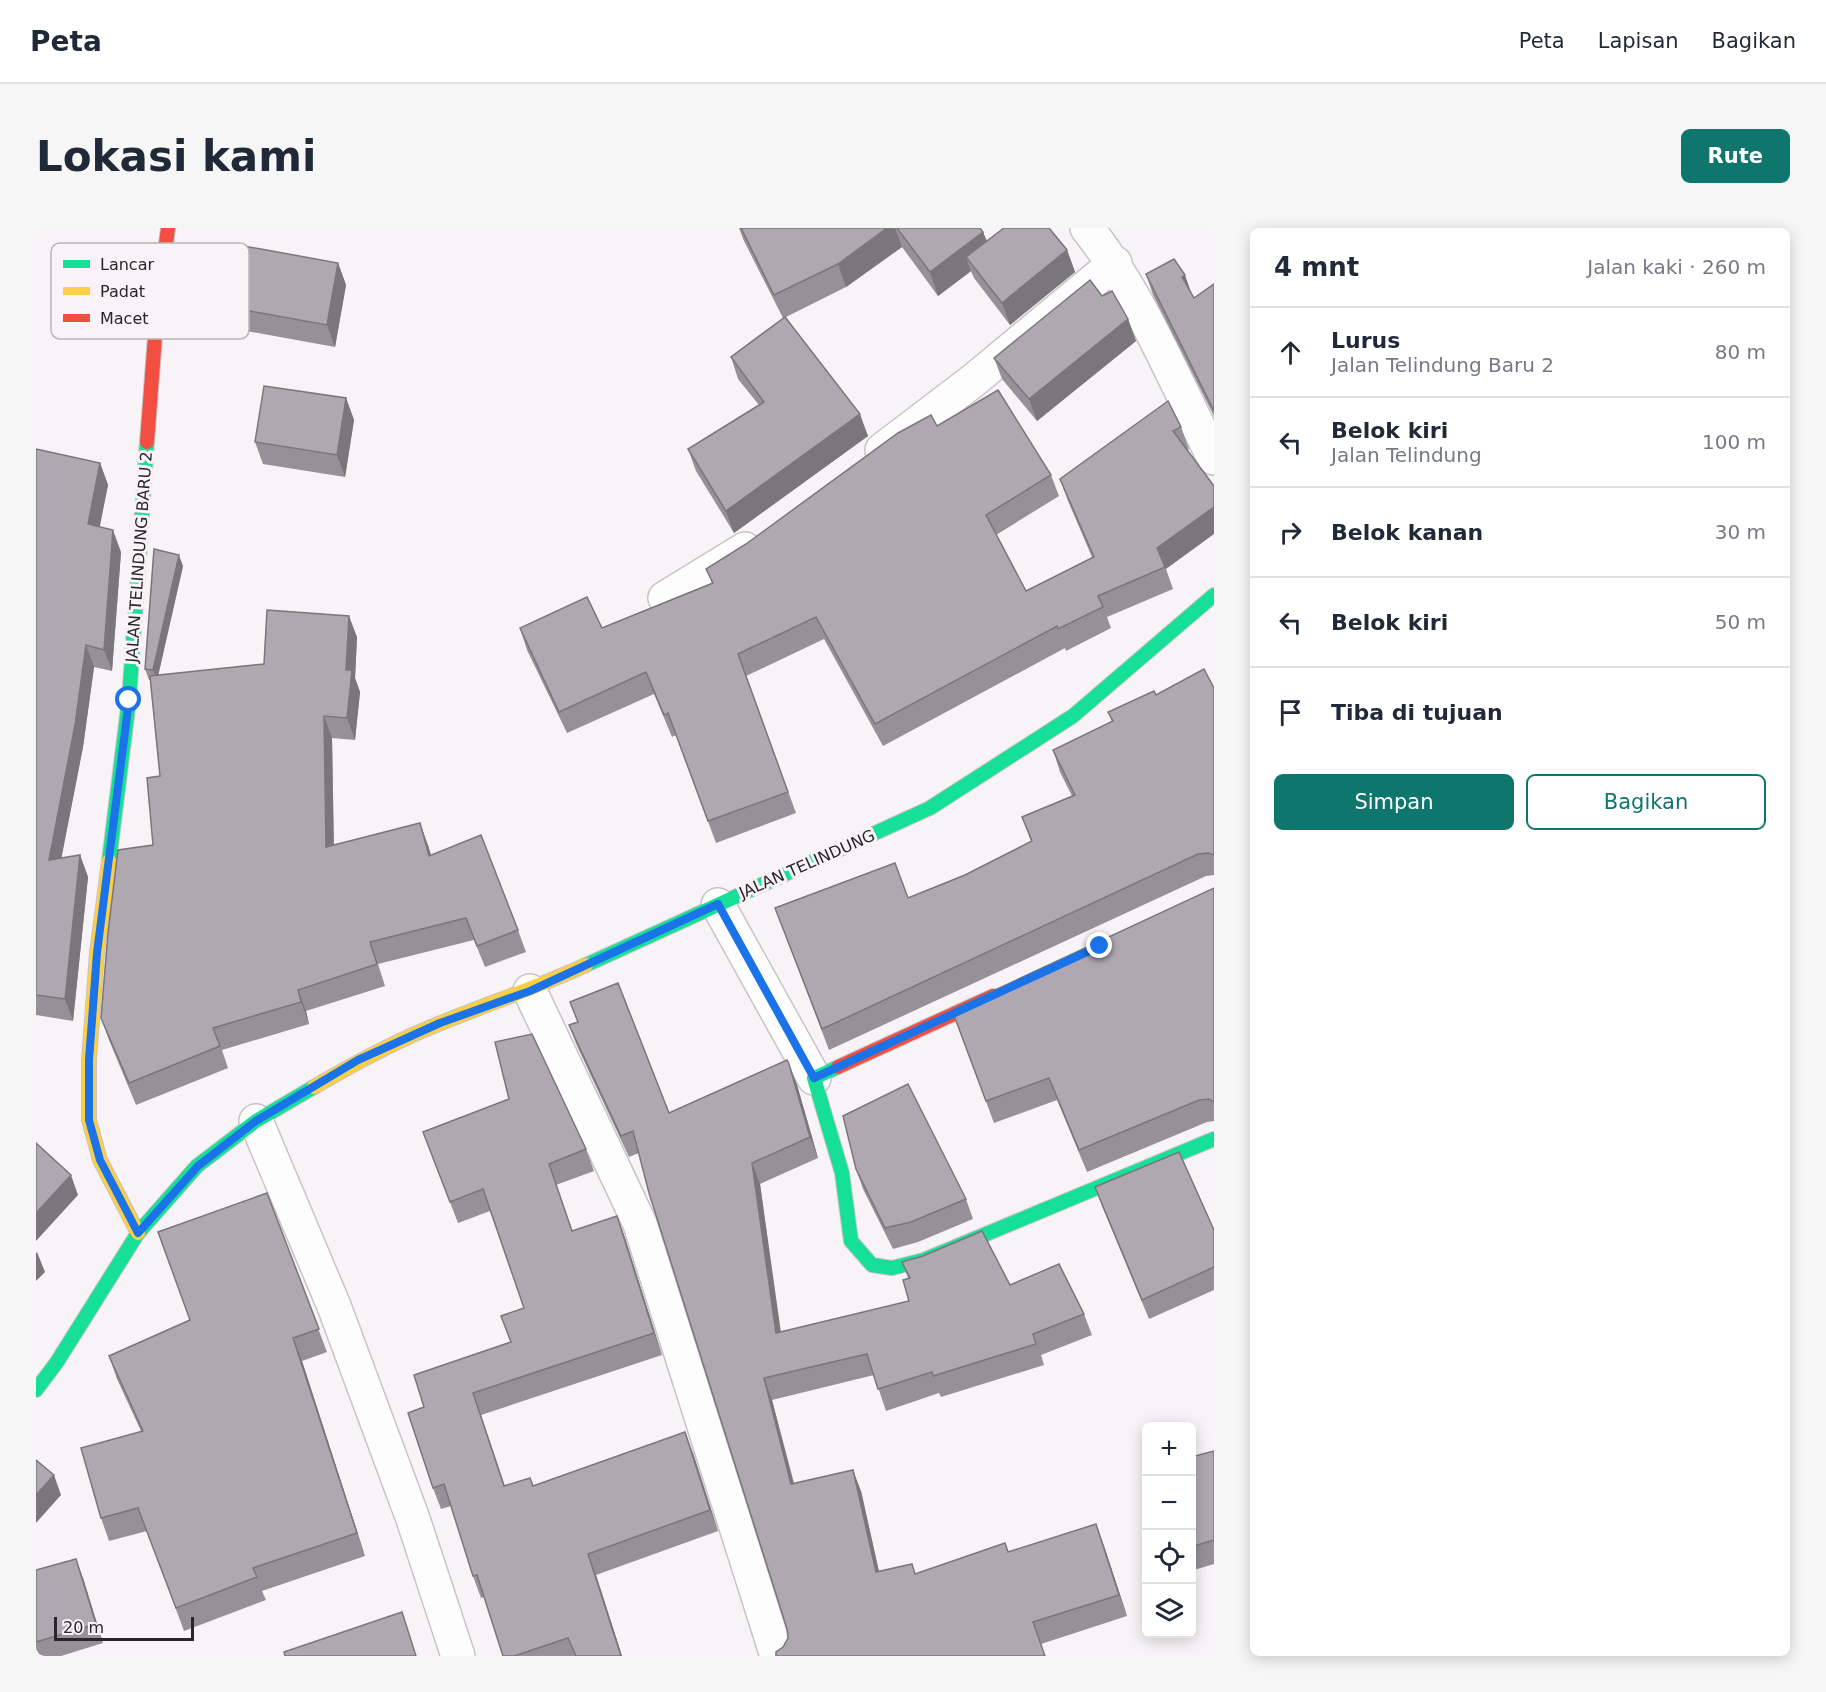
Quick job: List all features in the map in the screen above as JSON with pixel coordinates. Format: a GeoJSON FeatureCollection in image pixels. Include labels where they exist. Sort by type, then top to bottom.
{"type":"FeatureCollection","features":[{"type":"Feature","properties":{"kind":"street","name":"JALAN TELINDUNG BARU 2"},"geometry":{"type":"LineString","coordinates":[[166,243],[168,228]]}},
{"type":"Feature","properties":{"kind":"street"},"geometry":{"type":"LineString","coordinates":[[1087,228],[1115,263],[1145,317],[1214,458]]}},
{"type":"Feature","properties":{"kind":"street"},"geometry":{"type":"LineString","coordinates":[[861,465],[974,380],[1115,263]]}},
{"type":"Feature","properties":{"kind":"street","name":"JALAN TELINDUNG BARU 2"},"geometry":{"type":"LineString","coordinates":[[138,1233],[100,1160],[89,1120],[89,1060],[97,953],[129,700],[155,339]]}},
{"type":"Feature","properties":{"kind":"street"},"geometry":{"type":"LineString","coordinates":[[665,598],[726,563],[774,528]]}},
{"type":"Feature","properties":{"kind":"street","name":"JALAN TELINDUNG"},"geometry":{"type":"LineString","coordinates":[[36,1390],[57,1362],[138,1233],[198,1166],[256,1121],[358,1060],[440,1023],[530,991],[930,808],[1073,716],[1214,595]]}},
{"type":"Feature","properties":{"kind":"street"},"geometry":{"type":"LineString","coordinates":[[718,904],[814,1078],[842,1173],[851,1241],[872,1265],[892,1268],[924,1260],[1214,1139]]}},
{"type":"Feature","properties":{"kind":"street"},"geometry":{"type":"LineString","coordinates":[[814,1078],[1005,990]]}},
{"type":"Feature","properties":{"kind":"street"},"geometry":{"type":"LineString","coordinates":[[530,991],[640,1224],[777,1656]]}},
{"type":"Feature","properties":{"kind":"street"},"geometry":{"type":"LineString","coordinates":[[256,1121],[334,1306],[413,1520],[458,1656]]}},
{"type":"Feature","properties":{"kind":"building"},"geometry":{"type":"Polygon","coordinates":[[[741,228],[887,228],[838,264],[774,295],[741,228]]]}},
{"type":"Feature","properties":{"kind":"building"},"geometry":{"type":"Polygon","coordinates":[[[897,228],[980,228],[983,232],[930,272],[897,228]]]}},
{"type":"Feature","properties":{"kind":"building"},"geometry":{"type":"Polygon","coordinates":[[[1004,228],[1049,228],[1067,250],[1002,303],[966,257],[1004,228]]]}},
{"type":"Feature","properties":{"kind":"building"},"geometry":{"type":"Polygon","coordinates":[[[249,247],[338,263],[327,325],[249,311],[249,247]]]}},
{"type":"Feature","properties":{"kind":"building"},"geometry":{"type":"Polygon","coordinates":[[[1174,259],[1185,275],[1182,277],[1194,298],[1214,284],[1214,411],[1146,274],[1174,259]]]}},
{"type":"Feature","properties":{"kind":"building"},"geometry":{"type":"Polygon","coordinates":[[[1090,280],[1102,296],[1112,291],[1128,319],[1029,399],[994,358],[1090,280]]]}},
{"type":"Feature","properties":{"kind":"building"},"geometry":{"type":"Polygon","coordinates":[[[785,317],[860,414],[726,511],[688,449],[764,402],[731,357],[785,317]]]}},
{"type":"Feature","properties":{"kind":"building"},"geometry":{"type":"Polygon","coordinates":[[[264,386],[346,398],[337,455],[255,442],[264,386]]]}},
{"type":"Feature","properties":{"kind":"building"},"geometry":{"type":"Polygon","coordinates":[[[998,390],[1051,475],[986,515],[1026,591],[1094,557],[1060,479],[1168,401],[1181,427],[1173,431],[1214,486],[1214,507],[1157,548],[1165,567],[1098,596],[1103,607],[1058,629],[1057,626],[875,724],[816,617],[738,654],[788,792],[708,821],[668,713],[664,715],[646,672],[559,712],[520,628],[587,597],[602,628],[713,583],[706,569],[746,544],[898,433],[931,415],[937,426],[998,390]]]}},
{"type":"Feature","properties":{"kind":"building"},"geometry":{"type":"Polygon","coordinates":[[[36,449],[100,463],[88,524],[113,530],[104,650],[86,645],[75,725],[49,860],[80,855],[65,999],[36,995],[36,449]]]}},
{"type":"Feature","properties":{"kind":"building"},"geometry":{"type":"Polygon","coordinates":[[[154,549],[179,555],[153,670],[145,669],[154,549]]]}},
{"type":"Feature","properties":{"kind":"building"},"geometry":{"type":"Polygon","coordinates":[[[267,610],[349,616],[346,670],[352,670],[347,718],[324,716],[326,847],[420,823],[429,856],[481,835],[518,930],[477,946],[466,918],[370,942],[377,964],[298,990],[301,1002],[213,1028],[220,1046],[129,1083],[101,1018],[118,850],[153,845],[147,778],[160,776],[150,676],[264,664],[267,610]]]}},
{"type":"Feature","properties":{"kind":"building"},"geometry":{"type":"Polygon","coordinates":[[[1204,669],[1214,688],[1214,855],[1198,854],[822,1029],[775,908],[895,863],[908,898],[965,875],[1032,841],[1022,817],[1075,795],[1053,750],[1113,721],[1108,712],[1154,691],[1156,695],[1204,669]]]}},
{"type":"Feature","properties":{"kind":"building"},"geometry":{"type":"Polygon","coordinates":[[[1214,888],[1214,1102],[1209,1099],[1199,1100],[1079,1150],[1049,1078],[986,1101],[952,1010],[1214,888]]]}},
{"type":"Feature","properties":{"kind":"building"},"geometry":{"type":"Polygon","coordinates":[[[618,983],[669,1113],[787,1060],[789,1064],[810,1137],[752,1163],[776,1333],[909,1301],[903,1280],[910,1278],[902,1262],[923,1256],[982,1231],[1010,1285],[1059,1264],[1084,1314],[1033,1334],[1036,1344],[933,1376],[932,1372],[878,1389],[867,1354],[764,1378],[791,1484],[853,1470],[876,1572],[912,1564],[915,1574],[1005,1543],[1008,1552],[1096,1524],[1119,1595],[1033,1622],[1045,1656],[776,1656],[776,1652],[783,1647],[788,1638],[787,1629],[649,1193],[633,1131],[621,1136],[569,1025],[578,1022],[570,1002],[618,983]]]}},
{"type":"Feature","properties":{"kind":"building"},"geometry":{"type":"Polygon","coordinates":[[[532,1034],[586,1149],[549,1164],[572,1231],[617,1216],[654,1333],[473,1393],[504,1486],[530,1478],[533,1486],[685,1432],[710,1510],[588,1554],[621,1656],[576,1656],[568,1638],[514,1656],[503,1656],[477,1575],[473,1576],[444,1484],[433,1488],[408,1413],[424,1407],[414,1375],[511,1342],[501,1316],[524,1308],[483,1189],[450,1202],[423,1132],[509,1099],[495,1042],[532,1034]]]}},
{"type":"Feature","properties":{"kind":"building"},"geometry":{"type":"Polygon","coordinates":[[[908,1084],[966,1199],[911,1222],[885,1228],[856,1169],[843,1116],[908,1084]]]}},
{"type":"Feature","properties":{"kind":"building"},"geometry":{"type":"Polygon","coordinates":[[[36,1143],[71,1175],[36,1213],[36,1143]]]}},
{"type":"Feature","properties":{"kind":"building"},"geometry":{"type":"Polygon","coordinates":[[[1179,1152],[1214,1230],[1214,1267],[1142,1300],[1095,1187],[1179,1152]]]}},
{"type":"Feature","properties":{"kind":"building"},"geometry":{"type":"Polygon","coordinates":[[[267,1193],[319,1329],[293,1338],[357,1533],[253,1568],[257,1577],[176,1608],[138,1508],[101,1518],[81,1448],[143,1431],[109,1356],[190,1320],[158,1232],[267,1193]]]}},
{"type":"Feature","properties":{"kind":"building"},"geometry":{"type":"Polygon","coordinates":[[[1214,1451],[1214,1540],[1196,1545],[1196,1476],[1196,1456],[1214,1451]]]}},
{"type":"Feature","properties":{"kind":"building"},"geometry":{"type":"Polygon","coordinates":[[[36,1460],[54,1475],[36,1495],[36,1460]]]}},
{"type":"Feature","properties":{"kind":"building"},"geometry":{"type":"Polygon","coordinates":[[[76,1559],[96,1624],[36,1642],[36,1570],[76,1559]]]}},
{"type":"Feature","properties":{"kind":"building"},"geometry":{"type":"Polygon","coordinates":[[[402,1612],[416,1656],[285,1656],[284,1652],[402,1612]]]}},
{"type":"Feature","properties":{"kind":"traffic: fast"},"geometry":{"type":"LineString","coordinates":[[109,861],[129,700],[147,442]]}},
{"type":"Feature","properties":{"kind":"traffic: fast"},"geometry":{"type":"LineString","coordinates":[[586,965],[930,808],[1073,716],[1214,595]]}},
{"type":"Feature","properties":{"kind":"traffic: fast"},"geometry":{"type":"LineString","coordinates":[[838,1067],[814,1078],[842,1173],[851,1241],[872,1265],[892,1268],[924,1260],[1214,1139]]}},
{"type":"Feature","properties":{"kind":"traffic: fast"},"geometry":{"type":"LineString","coordinates":[[36,1390],[57,1362],[138,1233],[197,1166],[256,1121],[314,1087]]}},
{"type":"Feature","properties":{"kind":"traffic: slow"},"geometry":{"type":"LineString","coordinates":[[109,861],[97,953],[89,1060],[89,1120],[100,1160],[138,1233]]}},
{"type":"Feature","properties":{"kind":"traffic: slow"},"geometry":{"type":"LineString","coordinates":[[314,1087],[408,1037],[586,965]]}},
{"type":"Feature","properties":{"kind":"traffic: jam"},"geometry":{"type":"LineString","coordinates":[[166,243],[168,228]]}},
{"type":"Feature","properties":{"kind":"traffic: jam"},"geometry":{"type":"LineString","coordinates":[[147,442],[155,339]]}},
{"type":"Feature","properties":{"kind":"traffic: jam"},"geometry":{"type":"LineString","coordinates":[[838,1067],[993,996]]}},
{"type":"Feature","properties":{"kind":"route"},"geometry":{"type":"LineString","coordinates":[[129,700],[97,953],[89,1060],[89,1120],[100,1160],[138,1233],[198,1166],[256,1121],[358,1060],[440,1023],[530,991],[718,904],[814,1078],[1100,946]]}}]}
